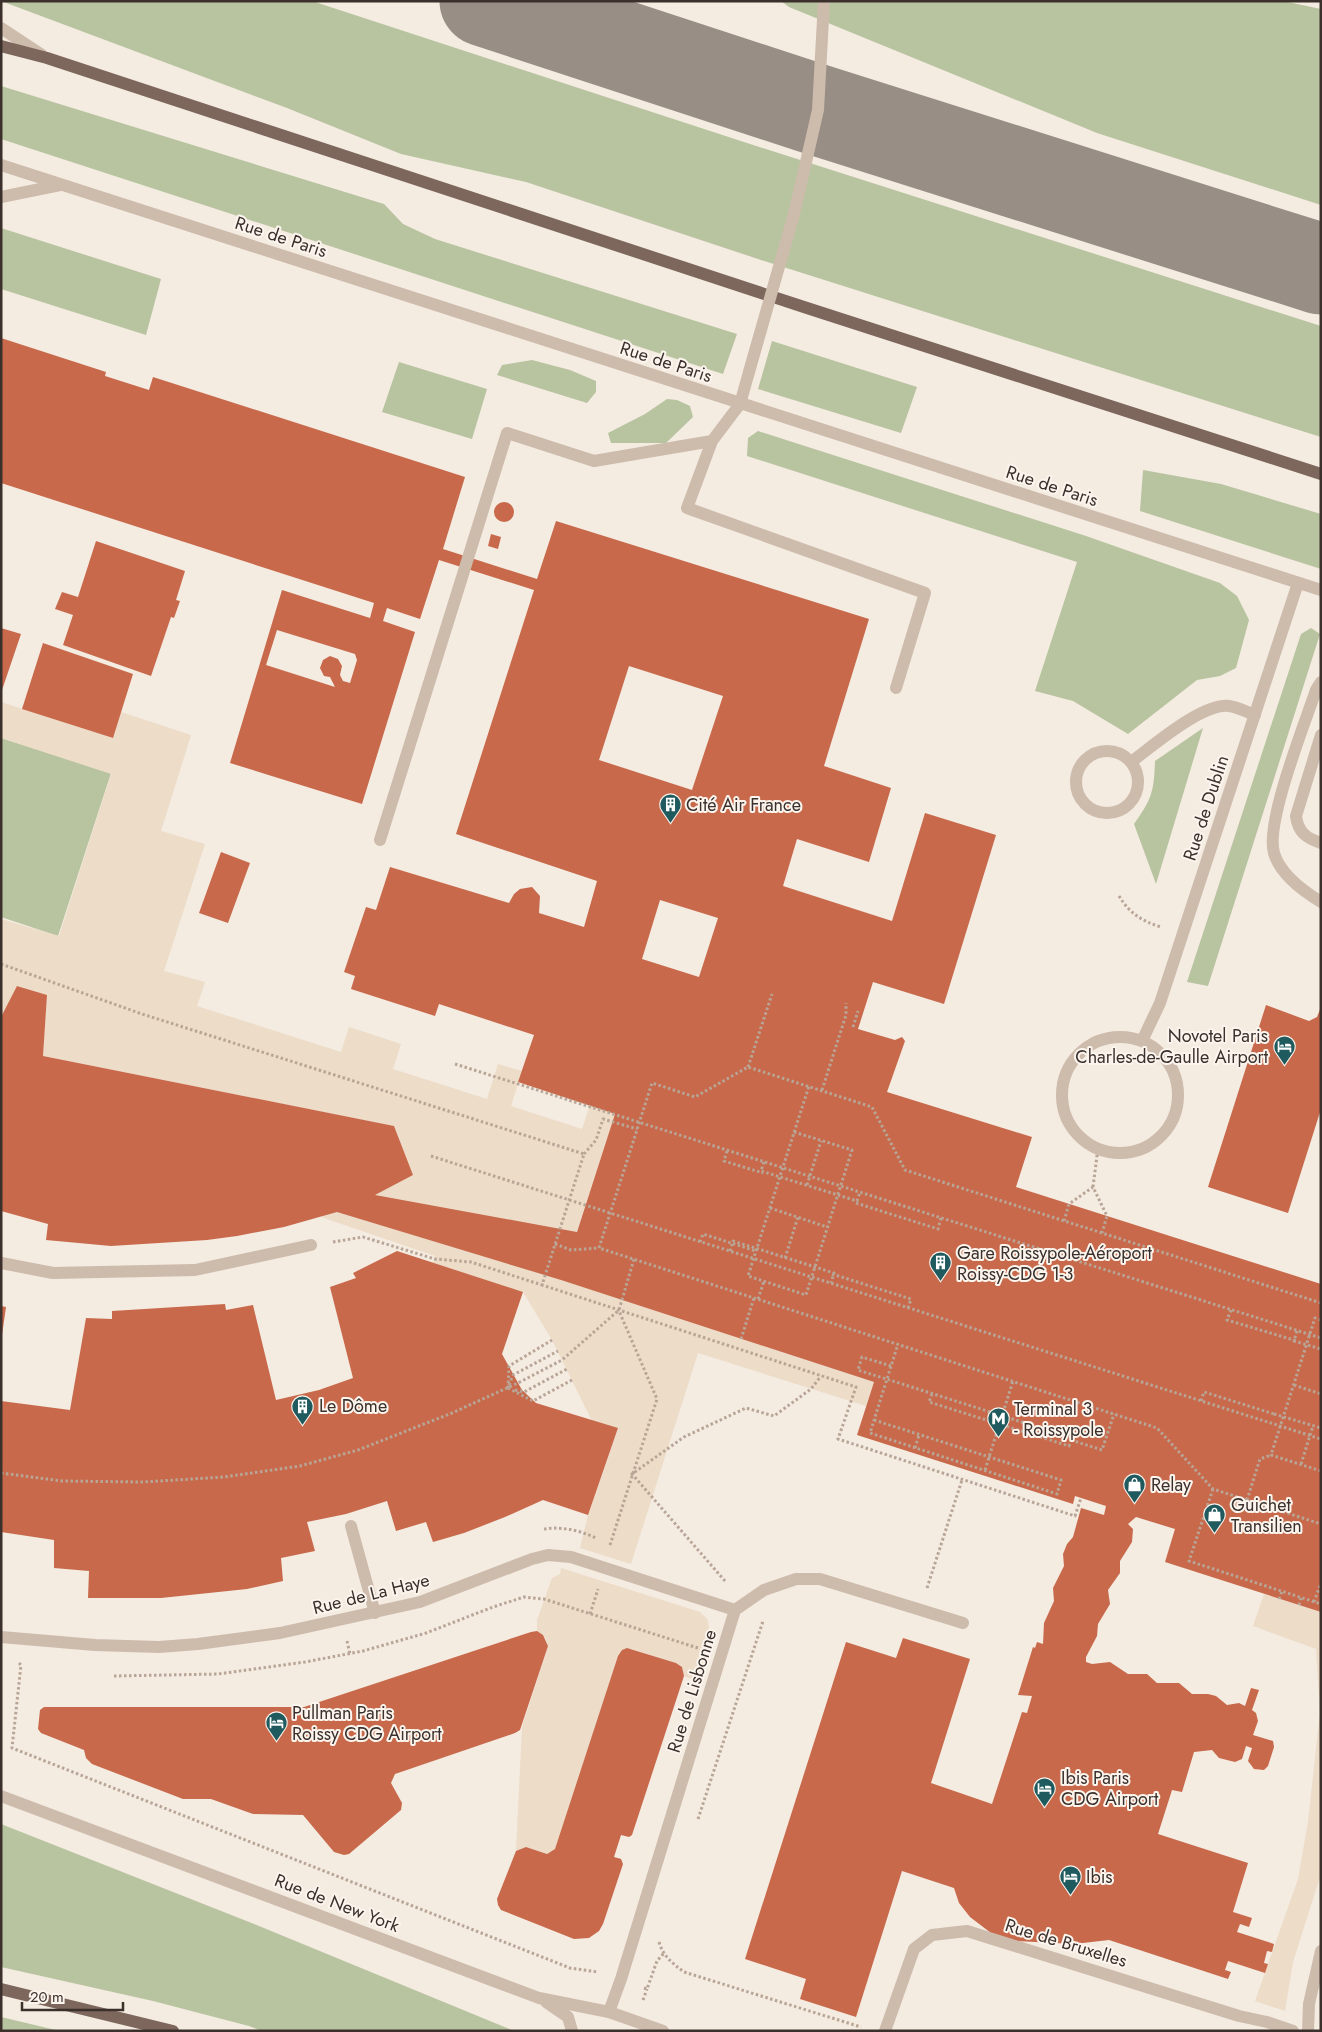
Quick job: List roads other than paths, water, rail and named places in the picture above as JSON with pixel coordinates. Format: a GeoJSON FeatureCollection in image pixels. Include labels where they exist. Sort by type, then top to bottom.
{"type":"FeatureCollection","features":[{"type":"Feature","properties":{"kind":"main road"},"geometry":{"type":"LineString","coordinates":[[1,46],[47,58],[825,314],[1321,474]]}},
{"type":"Feature","properties":{"kind":"main road"},"geometry":{"type":"LineString","coordinates":[[1,1989],[173,2031]]}},
{"type":"Feature","properties":{"kind":"street"},"geometry":{"type":"LineString","coordinates":[[824,1],[818,110],[794,214],[740,404],[712,441],[687,508],[925,593],[896,688]]}},
{"type":"Feature","properties":{"kind":"street"},"geometry":{"type":"LineString","coordinates":[[1,28],[47,58]]}},
{"type":"Feature","properties":{"kind":"street","name":"Rue de Paris"},"geometry":{"type":"LineString","coordinates":[[1,165],[1321,590]]}},
{"type":"Feature","properties":{"kind":"street"},"geometry":{"type":"LineString","coordinates":[[1,197],[60,184]]}},
{"type":"Feature","properties":{"kind":"street"},"geometry":{"type":"LineString","coordinates":[[380,840],[507,433],[594,462],[712,441]]}},
{"type":"Feature","properties":{"kind":"street","name":"Rue de Dublin"},"geometry":{"type":"LineString","coordinates":[[1142,1041],[1160,1003],[1298,583]]}},
{"type":"Feature","properties":{"kind":"street"},"geometry":{"type":"LineString","coordinates":[[1321,682],[1316,690],[1277,810],[1272,840],[1274,853],[1280,866],[1294,881],[1321,902]]}},
{"type":"Feature","properties":{"kind":"street"},"geometry":{"type":"LineString","coordinates":[[1131,762],[1196,715],[1213,708],[1228,706],[1255,715]]}},
{"type":"Feature","properties":{"kind":"street"},"geometry":{"type":"LineString","coordinates":[[1321,735],[1296,816],[1297,825],[1302,833],[1310,839],[1321,843]]}},
{"type":"Feature","properties":{"kind":"street"},"geometry":{"type":"LineString","coordinates":[[1103,751],[1113,752],[1123,755],[1131,762],[1138,780],[1137,791],[1133,800],[1126,807],[1117,812],[1098,812],[1088,807],[1081,800],[1077,790],[1077,774],[1086,760],[1093,754],[1103,751]]}},
{"type":"Feature","properties":{"kind":"street"},"geometry":{"type":"LineString","coordinates":[[1124,1037],[1142,1041],[1158,1050],[1170,1064],[1177,1081],[1178,1099],[1174,1117],[1165,1133],[1151,1144],[1134,1152],[1116,1153],[1098,1148],[1082,1139],[1070,1125],[1063,1108],[1062,1090],[1066,1072],[1075,1057],[1090,1045],[1106,1038],[1124,1037]]}},
{"type":"Feature","properties":{"kind":"street"},"geometry":{"type":"LineString","coordinates":[[1,1263],[53,1273],[195,1270],[311,1245]]}},
{"type":"Feature","properties":{"kind":"street"},"geometry":{"type":"LineString","coordinates":[[351,1526],[375,1612]]}},
{"type":"Feature","properties":{"kind":"street","name":"Rue de La Haye"},"geometry":{"type":"LineString","coordinates":[[3,1638],[95,1646],[159,1647],[198,1644],[280,1633],[420,1602],[532,1559],[548,1555],[571,1556],[740,1606]]}},
{"type":"Feature","properties":{"kind":"street"},"geometry":{"type":"LineString","coordinates":[[740,1606],[764,1590],[796,1579],[820,1579],[963,1623]]}},
{"type":"Feature","properties":{"kind":"street","name":"Rue de Lisbonne"},"geometry":{"type":"LineString","coordinates":[[609,2012],[740,1606]]}},
{"type":"Feature","properties":{"kind":"street","name":"Rue de New York"},"geometry":{"type":"LineString","coordinates":[[1,1796],[539,1998],[609,2012],[664,2031]]}},
{"type":"Feature","properties":{"kind":"street","name":"Rue de Bruxelles"},"geometry":{"type":"LineString","coordinates":[[885,2031],[914,1949],[932,1934],[959,1931],[975,1934],[1293,2031]]}},
{"type":"Feature","properties":{"kind":"street"},"geometry":{"type":"LineString","coordinates":[[1308,2031],[1309,2004],[1321,1951]]}},
{"type":"Feature","properties":{"kind":"street"},"geometry":{"type":"LineString","coordinates":[[539,1998],[568,2017],[572,2031]]}},
{"type":"Feature","properties":{"kind":"place","name":"Cité Air France"},"geometry":{"type":"Point","coordinates":[670,824]}},
{"type":"Feature","properties":{"kind":"place","name":"Novotel Paris Charles-de-Gaulle Airport"},"geometry":{"type":"Point","coordinates":[1284,1065]}},
{"type":"Feature","properties":{"kind":"place","name":"Gare Roissypole-Aéroport Roissy-CDG 1-3"},"geometry":{"type":"Point","coordinates":[941,1282]}},
{"type":"Feature","properties":{"kind":"place","name":"Le Dôme"},"geometry":{"type":"Point","coordinates":[303,1425]}},
{"type":"Feature","properties":{"kind":"place","name":"Terminal 3 - Roissypole"},"geometry":{"type":"Point","coordinates":[998,1438]}},
{"type":"Feature","properties":{"kind":"place","name":"Relay"},"geometry":{"type":"Point","coordinates":[1135,1504]}},
{"type":"Feature","properties":{"kind":"place","name":"Guichet Transilien"},"geometry":{"type":"Point","coordinates":[1215,1534]}},
{"type":"Feature","properties":{"kind":"place","name":"Pullman Paris Roissy CDG Airport"},"geometry":{"type":"Point","coordinates":[276,1742]}},
{"type":"Feature","properties":{"kind":"place","name":"Ibis Paris CDG Airport"},"geometry":{"type":"Point","coordinates":[1045,1807]}},
{"type":"Feature","properties":{"kind":"place","name":"Ibis"},"geometry":{"type":"Point","coordinates":[1070,1896]}}]}
